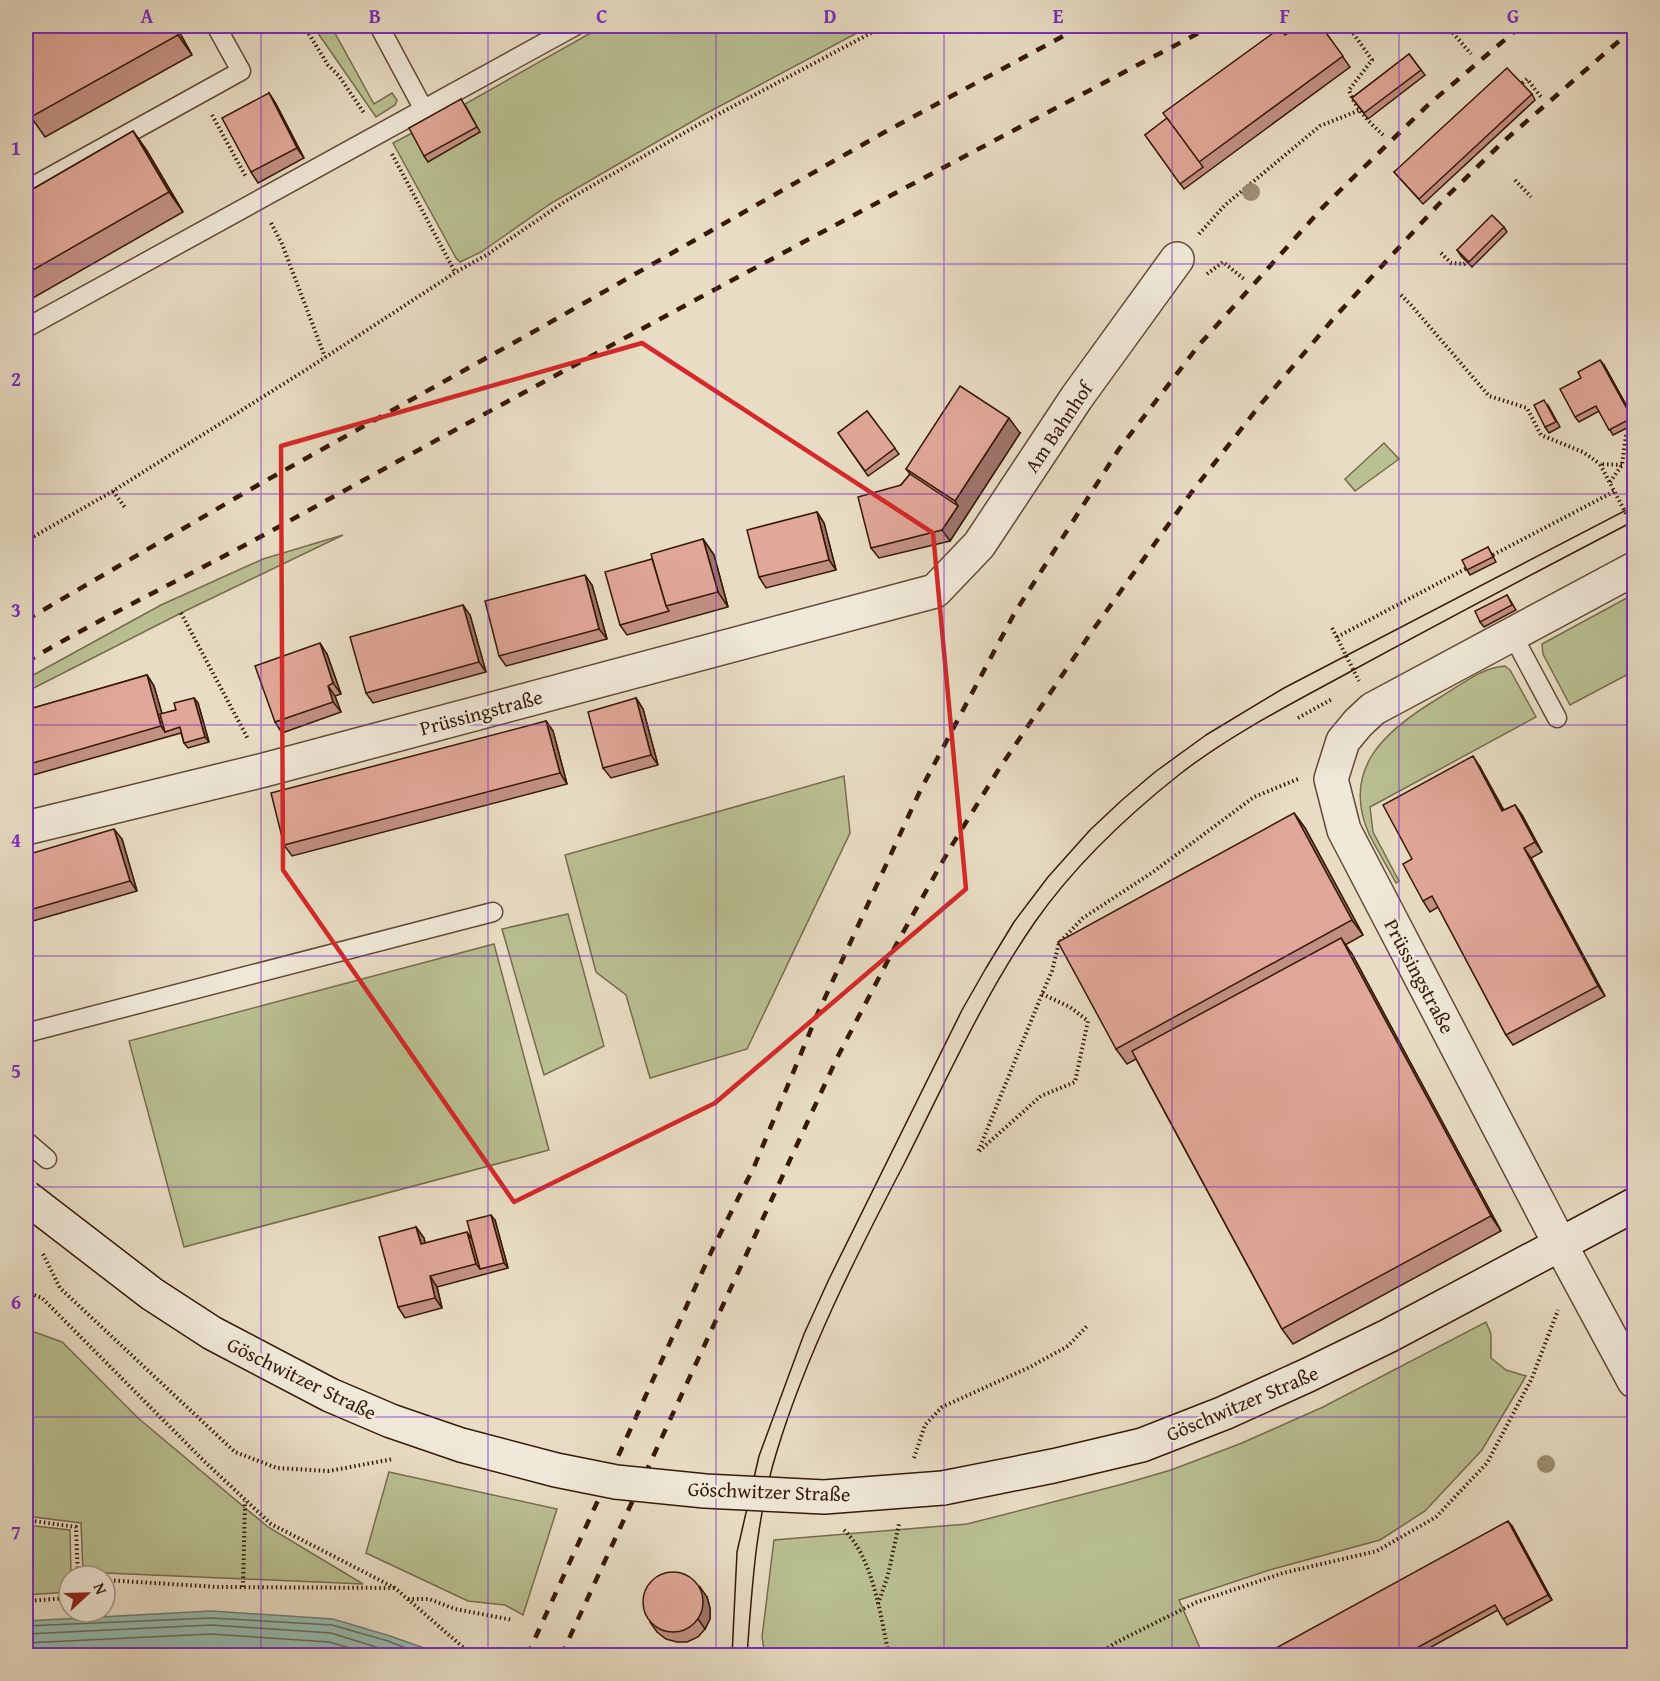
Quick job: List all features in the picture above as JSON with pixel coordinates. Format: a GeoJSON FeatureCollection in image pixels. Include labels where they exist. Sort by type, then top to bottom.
{"type":"FeatureCollection","features":[{"type":"Feature","properties":{"kind":"street","name":"Am Bahnhof"},"geometry":{"type":"LineString","coordinates":[[935,591],[979,545],[1077,397],[1177,259]]}},
{"type":"Feature","properties":{"kind":"street"},"geometry":{"type":"LineString","coordinates":[[1512,634],[1635,569]]}},
{"type":"Feature","properties":{"kind":"street","name":"Prüssingstraße"},"geometry":{"type":"LineString","coordinates":[[26,828],[264,770],[935,591]]}},
{"type":"Feature","properties":{"kind":"street","name":"Prüssingstraße"},"geometry":{"type":"LineString","coordinates":[[1512,634],[1373,709],[1343,741],[1331,778],[1344,830],[1560,1244],[1635,1381]]}},
{"type":"Feature","properties":{"kind":"street","name":"Göschwitzer Straße"},"geometry":{"type":"LineString","coordinates":[[26,1197],[152,1294],[212,1333],[330,1395],[391,1421],[461,1445],[556,1470],[616,1482],[705,1491],[824,1497],[943,1488],[1142,1445],[1224,1413],[1308,1375],[1388,1336],[1635,1205]]}},
{"type":"Feature","properties":{"kind":"lane"},"geometry":{"type":"LineString","coordinates":[[26,201],[28,199],[26,192],[241,71],[216,26]]}},
{"type":"Feature","properties":{"kind":"lane"},"geometry":{"type":"LineString","coordinates":[[379,26],[423,108]]}},
{"type":"Feature","properties":{"kind":"lane"},"geometry":{"type":"LineString","coordinates":[[26,328],[575,26]]}},
{"type":"Feature","properties":{"kind":"lane"},"geometry":{"type":"LineString","coordinates":[[1512,634],[1557,718]]}},
{"type":"Feature","properties":{"kind":"lane"},"geometry":{"type":"LineString","coordinates":[[26,1033],[494,912]]}},
{"type":"Feature","properties":{"kind":"lane"},"geometry":{"type":"LineString","coordinates":[[26,1141],[47,1160]]}},
{"type":"Feature","properties":{"kind":"path"},"geometry":{"type":"LineString","coordinates":[[26,541],[113,491],[312,366],[456,272],[488,254],[564,202],[696,126],[884,26]]}},
{"type":"Feature","properties":{"kind":"path"},"geometry":{"type":"LineString","coordinates":[[1348,26],[1372,60],[1349,90],[1352,99],[1361,111],[1383,135]]}},
{"type":"Feature","properties":{"kind":"path"},"geometry":{"type":"LineString","coordinates":[[1447,26],[1471,54]]}},
{"type":"Feature","properties":{"kind":"path"},"geometry":{"type":"LineString","coordinates":[[1511,93],[1527,79],[1541,97]]}},
{"type":"Feature","properties":{"kind":"path"},"geometry":{"type":"LineString","coordinates":[[1177,259],[1225,205],[1320,126],[1361,111],[1370,105]]}},
{"type":"Feature","properties":{"kind":"path"},"geometry":{"type":"LineString","coordinates":[[1515,180],[1531,197]]}},
{"type":"Feature","properties":{"kind":"path"},"geometry":{"type":"LineString","coordinates":[[1441,253],[1451,263],[1464,264],[1472,256]]}},
{"type":"Feature","properties":{"kind":"path"},"geometry":{"type":"LineString","coordinates":[[1401,295],[1490,396],[1527,408],[1541,435],[1583,452],[1600,464],[1635,529]]}},
{"type":"Feature","properties":{"kind":"path"},"geometry":{"type":"LineString","coordinates":[[1610,482],[1622,465],[1626,435]]}},
{"type":"Feature","properties":{"kind":"path"},"geometry":{"type":"LineString","coordinates":[[1600,464],[1622,465]]}},
{"type":"Feature","properties":{"kind":"path"},"geometry":{"type":"LineString","coordinates":[[113,491],[126,508]]}},
{"type":"Feature","properties":{"kind":"path"},"geometry":{"type":"LineString","coordinates":[[1481,561],[1615,491]]}},
{"type":"Feature","properties":{"kind":"path"},"geometry":{"type":"LineString","coordinates":[[1337,637],[1471,566]]}},
{"type":"Feature","properties":{"kind":"path"},"geometry":{"type":"LineString","coordinates":[[181,612],[264,770]]}},
{"type":"Feature","properties":{"kind":"path"},"geometry":{"type":"LineString","coordinates":[[1332,628],[1361,684]]}},
{"type":"Feature","properties":{"kind":"path"},"geometry":{"type":"LineString","coordinates":[[1042,994],[1070,1007],[1088,1021],[1075,1082],[1041,1096],[978,1152],[1042,994],[1052,971],[1059,943],[1083,918],[1153,872],[1254,797]]}},
{"type":"Feature","properties":{"kind":"path"},"geometry":{"type":"LineString","coordinates":[[40,1248],[60,1288],[235,1452],[277,1468],[329,1471],[400,1458]]}},
{"type":"Feature","properties":{"kind":"path"},"geometry":{"type":"LineString","coordinates":[[26,1292],[42,1298],[204,1461],[272,1524],[395,1588],[473,1656]]}},
{"type":"Feature","properties":{"kind":"path"},"geometry":{"type":"LineString","coordinates":[[1097,1656],[1115,1644],[1197,1602],[1283,1573],[1377,1551],[1436,1517],[1487,1463],[1532,1378],[1561,1301]]}},
{"type":"Feature","properties":{"kind":"path"},"geometry":{"type":"LineString","coordinates":[[913,1465],[925,1425],[942,1407],[1030,1367],[1068,1346],[1087,1326]]}},
{"type":"Feature","properties":{"kind":"path"},"geometry":{"type":"LineString","coordinates":[[243,1587],[245,1500]]}},
{"type":"Feature","properties":{"kind":"path"},"geometry":{"type":"LineString","coordinates":[[26,1520],[76,1527],[78,1564]]}},
{"type":"Feature","properties":{"kind":"path"},"geometry":{"type":"LineString","coordinates":[[878,1604],[888,1575],[900,1521]]}},
{"type":"Feature","properties":{"kind":"path"},"geometry":{"type":"LineString","coordinates":[[117,1581],[243,1587],[395,1588]]}},
{"type":"Feature","properties":{"kind":"path"},"geometry":{"type":"LineString","coordinates":[[874,1590],[889,1656]]}},
{"type":"Feature","properties":{"kind":"path"},"geometry":{"type":"LineString","coordinates":[[26,1601],[57,1599]]}},
{"type":"Feature","properties":{"kind":"path"},"geometry":{"type":"LineString","coordinates":[[408,1599],[429,1599],[455,1609],[513,1620]]}},
{"type":"Feature","properties":{"kind":"highlighted area"},"geometry":{"type":"Polygon","coordinates":[[[642,343],[933,533],[966,889],[715,1103],[514,1202],[283,870],[281,446],[642,343]]]}},
{"type":"Feature","properties":{"kind":"green space"},"geometry":{"type":"Polygon","coordinates":[[[313,26],[331,26],[374,104],[392,93],[397,100],[395,105],[376,117],[313,26]]]}},
{"type":"Feature","properties":{"kind":"green space"},"geometry":{"type":"Polygon","coordinates":[[[603,26],[870,26],[705,114],[550,204],[481,252],[460,262],[393,143],[412,133],[428,161],[480,132],[465,104],[603,26]]]}},
{"type":"Feature","properties":{"kind":"green space"},"geometry":{"type":"Polygon","coordinates":[[[1384,443],[1399,459],[1355,491],[1345,479],[1384,443]]]}},
{"type":"Feature","properties":{"kind":"green space"},"geometry":{"type":"Polygon","coordinates":[[[343,535],[181,613],[26,692],[26,679],[161,605],[263,559],[343,535]]]}},
{"type":"Feature","properties":{"kind":"green space"},"geometry":{"type":"Polygon","coordinates":[[[1634,594],[1634,671],[1570,705],[1543,654],[1542,644],[1634,594]]]}},
{"type":"Feature","properties":{"kind":"green space"},"geometry":{"type":"Polygon","coordinates":[[[1505,666],[1510,670],[1536,717],[1370,807],[1373,832],[1399,881],[1396,883],[1369,834],[1362,810],[1360,789],[1365,770],[1386,737],[1402,723],[1470,678],[1496,667],[1505,666]]]}},
{"type":"Feature","properties":{"kind":"green space"},"geometry":{"type":"Polygon","coordinates":[[[844,776],[850,833],[747,1049],[650,1078],[626,995],[596,972],[565,855],[844,776]]]}},
{"type":"Feature","properties":{"kind":"green space"},"geometry":{"type":"Polygon","coordinates":[[[568,914],[604,1046],[544,1075],[502,929],[568,914]]]}},
{"type":"Feature","properties":{"kind":"green space"},"geometry":{"type":"Polygon","coordinates":[[[494,944],[549,1150],[184,1247],[129,1041],[494,944]]]}},
{"type":"Feature","properties":{"kind":"green space"},"geometry":{"type":"Polygon","coordinates":[[[1486,1322],[1491,1334],[1491,1358],[1506,1370],[1526,1376],[1482,1450],[1425,1511],[1380,1540],[1273,1569],[1179,1600],[1203,1655],[765,1655],[762,1637],[774,1540],[967,1524],[1171,1470],[1242,1443],[1323,1407],[1486,1322]]]}},
{"type":"Feature","properties":{"kind":"green space"},"geometry":{"type":"Polygon","coordinates":[[[26,1329],[62,1342],[138,1418],[268,1527],[363,1584],[117,1573],[117,1564],[83,1564],[81,1523],[26,1516],[26,1329]]]}},
{"type":"Feature","properties":{"kind":"green space"},"geometry":{"type":"Polygon","coordinates":[[[389,1472],[557,1509],[523,1615],[505,1605],[468,1601],[366,1553],[389,1472]]]}},
{"type":"Feature","properties":{"kind":"green space"},"geometry":{"type":"Polygon","coordinates":[[[26,1525],[70,1530],[71,1564],[57,1564],[57,1593],[26,1595],[26,1525]]]}},
{"type":"Feature","properties":{"kind":"water"},"geometry":{"type":"Polygon","coordinates":[[[211,1611],[333,1619],[444,1655],[26,1655],[26,1621],[57,1619],[57,1624],[117,1624],[117,1616],[211,1611]]]}},
{"type":"Feature","properties":{"kind":"building"},"geometry":{"type":"Polygon","coordinates":[[[26,26],[173,26],[178,35],[31,117],[26,107],[26,26]]]}},
{"type":"Feature","properties":{"kind":"building"},"geometry":{"type":"Polygon","coordinates":[[[1298,26],[1321,26],[1343,56],[1199,162],[1163,113],[1280,28],[1285,35],[1298,26]]]}},
{"type":"Feature","properties":{"kind":"building"},"geometry":{"type":"Polygon","coordinates":[[[1409,54],[1421,70],[1364,113],[1352,98],[1409,54]]]}},
{"type":"Feature","properties":{"kind":"building"},"geometry":{"type":"Polygon","coordinates":[[[1507,68],[1532,94],[1419,199],[1394,172],[1507,68]]]}},
{"type":"Feature","properties":{"kind":"building"},"geometry":{"type":"Polygon","coordinates":[[[269,93],[297,148],[251,172],[222,118],[269,93]]]}},
{"type":"Feature","properties":{"kind":"building"},"geometry":{"type":"Polygon","coordinates":[[[461,99],[477,127],[424,156],[409,128],[461,99]]]}},
{"type":"Feature","properties":{"kind":"building"},"geometry":{"type":"Polygon","coordinates":[[[1167,118],[1203,167],[1180,184],[1145,135],[1167,118]]]}},
{"type":"Feature","properties":{"kind":"building"},"geometry":{"type":"Polygon","coordinates":[[[133,131],[169,192],[26,274],[26,193],[133,131]]]}},
{"type":"Feature","properties":{"kind":"building"},"geometry":{"type":"Polygon","coordinates":[[[1492,215],[1504,227],[1469,262],[1457,250],[1492,215]]]}},
{"type":"Feature","properties":{"kind":"building"},"geometry":{"type":"Polygon","coordinates":[[[1600,360],[1632,418],[1609,430],[1596,406],[1575,417],[1560,389],[1581,378],[1578,372],[1600,360]]]}},
{"type":"Feature","properties":{"kind":"building"},"geometry":{"type":"Polygon","coordinates":[[[960,386],[1009,418],[955,501],[906,469],[960,386]]]}},
{"type":"Feature","properties":{"kind":"building"},"geometry":{"type":"Polygon","coordinates":[[[1544,400],[1556,422],[1545,427],[1534,405],[1544,400]]]}},
{"type":"Feature","properties":{"kind":"building"},"geometry":{"type":"Polygon","coordinates":[[[867,411],[895,448],[865,471],[838,433],[867,411]]]}},
{"type":"Feature","properties":{"kind":"building"},"geometry":{"type":"Polygon","coordinates":[[[910,474],[958,506],[942,530],[871,548],[858,497],[901,485],[910,474]]]}},
{"type":"Feature","properties":{"kind":"building"},"geometry":{"type":"Polygon","coordinates":[[[817,512],[829,560],[759,577],[747,530],[817,512]]]}},
{"type":"Feature","properties":{"kind":"building"},"geometry":{"type":"Polygon","coordinates":[[[703,539],[718,592],[666,606],[651,554],[703,539]]]}},
{"type":"Feature","properties":{"kind":"building"},"geometry":{"type":"Polygon","coordinates":[[[1488,547],[1493,557],[1467,570],[1462,560],[1488,547]]]}},
{"type":"Feature","properties":{"kind":"building"},"geometry":{"type":"Polygon","coordinates":[[[652,559],[669,611],[620,625],[605,572],[652,559]]]}},
{"type":"Feature","properties":{"kind":"building"},"geometry":{"type":"Polygon","coordinates":[[[585,575],[599,629],[499,656],[485,601],[585,575]]]}},
{"type":"Feature","properties":{"kind":"building"},"geometry":{"type":"Polygon","coordinates":[[[1507,595],[1512,605],[1480,622],[1475,611],[1507,595]]]}},
{"type":"Feature","properties":{"kind":"building"},"geometry":{"type":"Polygon","coordinates":[[[463,605],[479,662],[366,693],[350,637],[463,605]]]}},
{"type":"Feature","properties":{"kind":"building"},"geometry":{"type":"Polygon","coordinates":[[[320,643],[333,683],[328,686],[333,702],[275,722],[255,666],[320,643]]]}},
{"type":"Feature","properties":{"kind":"building"},"geometry":{"type":"Polygon","coordinates":[[[147,675],[161,726],[26,765],[26,710],[147,675]]]}},
{"type":"Feature","properties":{"kind":"building"},"geometry":{"type":"Polygon","coordinates":[[[194,698],[205,737],[184,743],[180,727],[165,732],[160,714],[176,710],[174,703],[194,698]]]}},
{"type":"Feature","properties":{"kind":"building"},"geometry":{"type":"Polygon","coordinates":[[[636,698],[651,755],[603,768],[588,712],[636,698]]]}},
{"type":"Feature","properties":{"kind":"building"},"geometry":{"type":"Polygon","coordinates":[[[546,721],[560,773],[284,845],[271,793],[546,721]]]}},
{"type":"Feature","properties":{"kind":"building"},"geometry":{"type":"Polygon","coordinates":[[[1473,756],[1502,811],[1515,805],[1535,842],[1524,848],[1598,986],[1506,1035],[1432,896],[1423,901],[1403,864],[1412,859],[1383,805],[1473,756]]]}},
{"type":"Feature","properties":{"kind":"building"},"geometry":{"type":"Polygon","coordinates":[[[1294,813],[1352,920],[1116,1049],[1058,942],[1294,813]]]}},
{"type":"Feature","properties":{"kind":"building"},"geometry":{"type":"Polygon","coordinates":[[[114,829],[130,881],[26,911],[26,855],[114,829]]]}},
{"type":"Feature","properties":{"kind":"building"},"geometry":{"type":"Polygon","coordinates":[[[1341,938],[1491,1216],[1282,1329],[1132,1051],[1341,938]]]}},
{"type":"Feature","properties":{"kind":"building"},"geometry":{"type":"Polygon","coordinates":[[[491,1215],[504,1263],[480,1269],[467,1221],[491,1215]]]}},
{"type":"Feature","properties":{"kind":"building"},"geometry":{"type":"Polygon","coordinates":[[[416,1227],[421,1244],[467,1232],[476,1264],[430,1276],[435,1298],[398,1307],[379,1237],[416,1227]]]}},
{"type":"Feature","properties":{"kind":"building"},"geometry":{"type":"Polygon","coordinates":[[[1508,1521],[1548,1595],[1503,1619],[1495,1605],[1404,1656],[1280,1656],[1276,1648],[1508,1521]]]}},
{"type":"Feature","properties":{"kind":"building"},"geometry":{"type":"Polygon","coordinates":[[[673,1572],[690,1577],[698,1585],[703,1602],[698,1619],[690,1627],[673,1632],[656,1627],[648,1619],[643,1602],[648,1585],[656,1577],[673,1572]]]}},
{"type":"Feature","properties":{"kind":"tram line"},"geometry":{"type":"LineString","coordinates":[[732,1656],[737,1552],[759,1456],[804,1334],[962,1010],[1014,922],[1048,877],[1090,830],[1122,800],[1155,772],[1206,735],[1284,688],[1634,506]]}},
{"type":"Feature","properties":{"kind":"tram line"},"geometry":{"type":"LineString","coordinates":[[747,1656],[756,1552],[764,1501],[777,1451],[802,1378],[851,1269],[965,1041],[998,980],[1050,901],[1102,843],[1140,807],[1222,744],[1461,612],[1634,521]]}},
{"type":"Feature","properties":{"kind":"railway"},"geometry":{"type":"LineString","coordinates":[[26,620],[258,485],[883,133],[1082,26]]}},
{"type":"Feature","properties":{"kind":"railway"},"geometry":{"type":"LineString","coordinates":[[26,662],[746,273],[1212,26]]}},
{"type":"Feature","properties":{"kind":"railway"},"geometry":{"type":"LineString","coordinates":[[527,1656],[714,1246],[754,1167],[817,1015],[920,791],[1014,614],[1119,449],[1199,345],[1324,206],[1428,105],[1521,26]]}},
{"type":"Feature","properties":{"kind":"railway"},"geometry":{"type":"LineString","coordinates":[[561,1656],[837,1058],[949,850],[997,772],[1090,634],[1191,493],[1260,405],[1334,318],[1438,205],[1504,141],[1634,28]]}}]}
